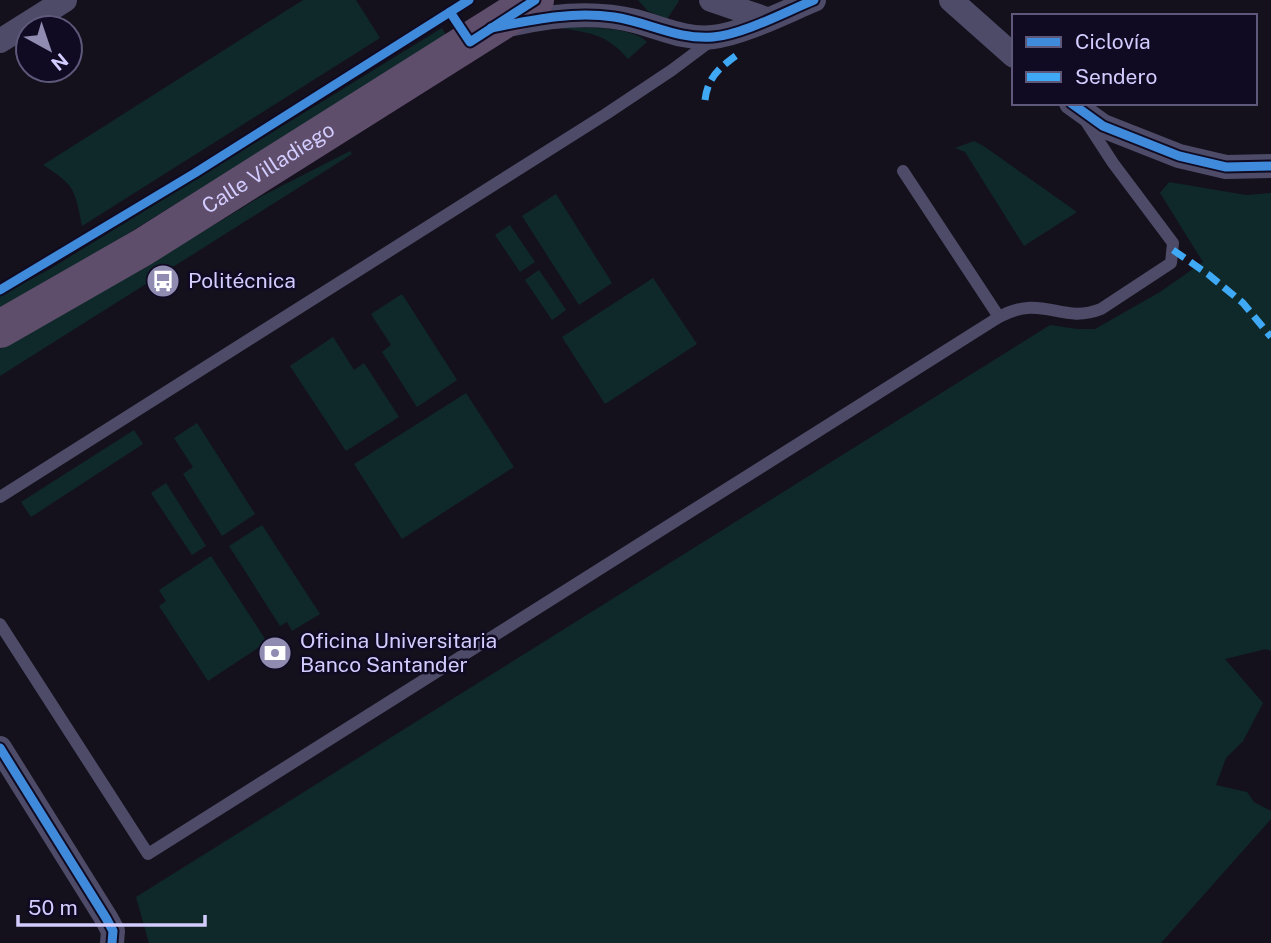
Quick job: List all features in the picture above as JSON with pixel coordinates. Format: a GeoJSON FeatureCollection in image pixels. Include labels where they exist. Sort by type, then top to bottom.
{"type":"FeatureCollection","features":[{"type":"Feature","properties":{"kind":"highway","name":"Calle Villadiego"},"geometry":{"type":"LineString","coordinates":[[0,329],[143,247],[534,0]]}},
{"type":"Feature","properties":{"kind":"street"},"geometry":{"type":"LineString","coordinates":[[0,41],[65,0]]}},
{"type":"Feature","properties":{"kind":"street"},"geometry":{"type":"LineString","coordinates":[[622,0],[636,21]]}},
{"type":"Feature","properties":{"kind":"street"},"geometry":{"type":"LineString","coordinates":[[491,28],[547,17],[589,15],[636,21],[682,35],[715,37],[738,31],[814,0]]}},
{"type":"Feature","properties":{"kind":"street"},"geometry":{"type":"LineString","coordinates":[[951,0],[1012,54]]}},
{"type":"Feature","properties":{"kind":"street"},"geometry":{"type":"LineString","coordinates":[[715,37],[721,31],[726,15],[717,3]]}},
{"type":"Feature","properties":{"kind":"street"},"geometry":{"type":"LineString","coordinates":[[717,3],[767,19]]}},
{"type":"Feature","properties":{"kind":"street"},"geometry":{"type":"LineString","coordinates":[[1074,106],[1103,126],[1179,156],[1226,167],[1271,166]]}},
{"type":"Feature","properties":{"kind":"street"},"geometry":{"type":"LineString","coordinates":[[0,748],[106,918],[113,931],[111,943]]}},
{"type":"Feature","properties":{"kind":"lane"},"geometry":{"type":"LineString","coordinates":[[0,497],[597,119],[672,70],[715,37]]}},
{"type":"Feature","properties":{"kind":"lane"},"geometry":{"type":"LineString","coordinates":[[0,624],[148,854],[999,317],[1012,310],[1031,307],[1075,315],[1090,314],[1171,263],[1173,243],[1112,163],[1074,106]]}},
{"type":"Feature","properties":{"kind":"lane"},"geometry":{"type":"LineString","coordinates":[[903,171],[999,317]]}},
{"type":"Feature","properties":{"kind":"green space"},"geometry":{"type":"Polygon","coordinates":[[[303,0],[356,0],[380,38],[82,226],[72,190],[62,178],[43,165],[303,0]]]}},
{"type":"Feature","properties":{"kind":"green space"},"geometry":{"type":"Polygon","coordinates":[[[638,0],[679,1],[667,19],[648,11],[638,0]]]}},
{"type":"Feature","properties":{"kind":"green space"},"geometry":{"type":"Polygon","coordinates":[[[555,27],[617,30],[647,42],[628,59],[612,43],[595,35],[555,27]]]}},
{"type":"Feature","properties":{"kind":"green space"},"geometry":{"type":"Polygon","coordinates":[[[442,28],[447,37],[67,271],[0,308],[0,296],[50,269],[442,28]]]}},
{"type":"Feature","properties":{"kind":"green space"},"geometry":{"type":"Polygon","coordinates":[[[974,141],[1077,212],[1024,246],[965,152],[955,148],[974,141]]]}},
{"type":"Feature","properties":{"kind":"green space"},"geometry":{"type":"Polygon","coordinates":[[[350,151],[352,154],[0,376],[0,349],[262,196],[350,151]]]}},
{"type":"Feature","properties":{"kind":"green space"},"geometry":{"type":"Polygon","coordinates":[[[1169,182],[1246,195],[1271,193],[1271,651],[1266,649],[1225,659],[1263,703],[1243,741],[1226,758],[1216,785],[1247,792],[1254,802],[1271,811],[1271,819],[1161,943],[149,943],[136,897],[1050,325],[1095,329],[1160,292],[1203,262],[1160,193],[1169,182]]]}},
{"type":"Feature","properties":{"kind":"green space"},"geometry":{"type":"Polygon","coordinates":[[[556,194],[612,283],[579,305],[522,216],[556,194]]]}},
{"type":"Feature","properties":{"kind":"green space"},"geometry":{"type":"Polygon","coordinates":[[[510,225],[535,262],[520,272],[495,235],[510,225]]]}},
{"type":"Feature","properties":{"kind":"green space"},"geometry":{"type":"Polygon","coordinates":[[[539,270],[566,310],[552,320],[525,280],[539,270]]]}},
{"type":"Feature","properties":{"kind":"green space"},"geometry":{"type":"Polygon","coordinates":[[[653,278],[697,344],[605,404],[562,337],[653,278]]]}},
{"type":"Feature","properties":{"kind":"green space"},"geometry":{"type":"Polygon","coordinates":[[[402,294],[457,380],[417,407],[382,352],[391,345],[371,314],[402,294]]]}},
{"type":"Feature","properties":{"kind":"green space"},"geometry":{"type":"Polygon","coordinates":[[[333,337],[354,370],[364,363],[399,417],[346,451],[290,366],[333,337]]]}},
{"type":"Feature","properties":{"kind":"green space"},"geometry":{"type":"Polygon","coordinates":[[[466,393],[514,467],[402,539],[354,464],[466,393]]]}},
{"type":"Feature","properties":{"kind":"green space"},"geometry":{"type":"Polygon","coordinates":[[[197,423],[255,514],[222,536],[183,474],[193,467],[174,438],[197,423]]]}},
{"type":"Feature","properties":{"kind":"green space"},"geometry":{"type":"Polygon","coordinates":[[[134,430],[143,444],[31,517],[21,502],[134,430]]]}},
{"type":"Feature","properties":{"kind":"green space"},"geometry":{"type":"Polygon","coordinates":[[[166,483],[206,546],[192,555],[151,493],[166,483]]]}},
{"type":"Feature","properties":{"kind":"green space"},"geometry":{"type":"Polygon","coordinates":[[[262,525],[320,614],[292,631],[287,622],[280,626],[229,546],[262,525]]]}},
{"type":"Feature","properties":{"kind":"green space"},"geometry":{"type":"Polygon","coordinates":[[[211,556],[267,642],[208,681],[159,606],[166,601],[159,590],[211,556]]]}},
{"type":"Feature","properties":{"kind":"marked path"},"geometry":{"type":"LineString","coordinates":[[705,100],[713,78],[741,52]]}},
{"type":"Feature","properties":{"kind":"marked path"},"geometry":{"type":"LineString","coordinates":[[1173,250],[1243,303],[1271,337]]}},
{"type":"Feature","properties":{"kind":"cycle path"},"geometry":{"type":"LineString","coordinates":[[0,290],[195,173],[469,0]]}},
{"type":"Feature","properties":{"kind":"cycle path"},"geometry":{"type":"LineString","coordinates":[[450,12],[470,42],[535,0]]}},
{"type":"Feature","properties":{"kind":"cycle path"},"geometry":{"type":"LineString","coordinates":[[491,28],[552,17],[598,15],[627,19],[688,36],[713,37],[751,27],[814,0]]}},
{"type":"Feature","properties":{"kind":"cycle path"},"geometry":{"type":"LineString","coordinates":[[1074,105],[1103,126],[1179,156],[1226,167],[1271,166]]}},
{"type":"Feature","properties":{"kind":"cycle path"},"geometry":{"type":"LineString","coordinates":[[0,748],[106,918],[113,931],[112,943]]}},
{"type":"Feature","properties":{"kind":"place","name":"Politécnica"},"geometry":{"type":"Point","coordinates":[163,281]}},
{"type":"Feature","properties":{"kind":"place","name":"Oficina Universitaria Banco Santander"},"geometry":{"type":"Point","coordinates":[275,653]}}]}
